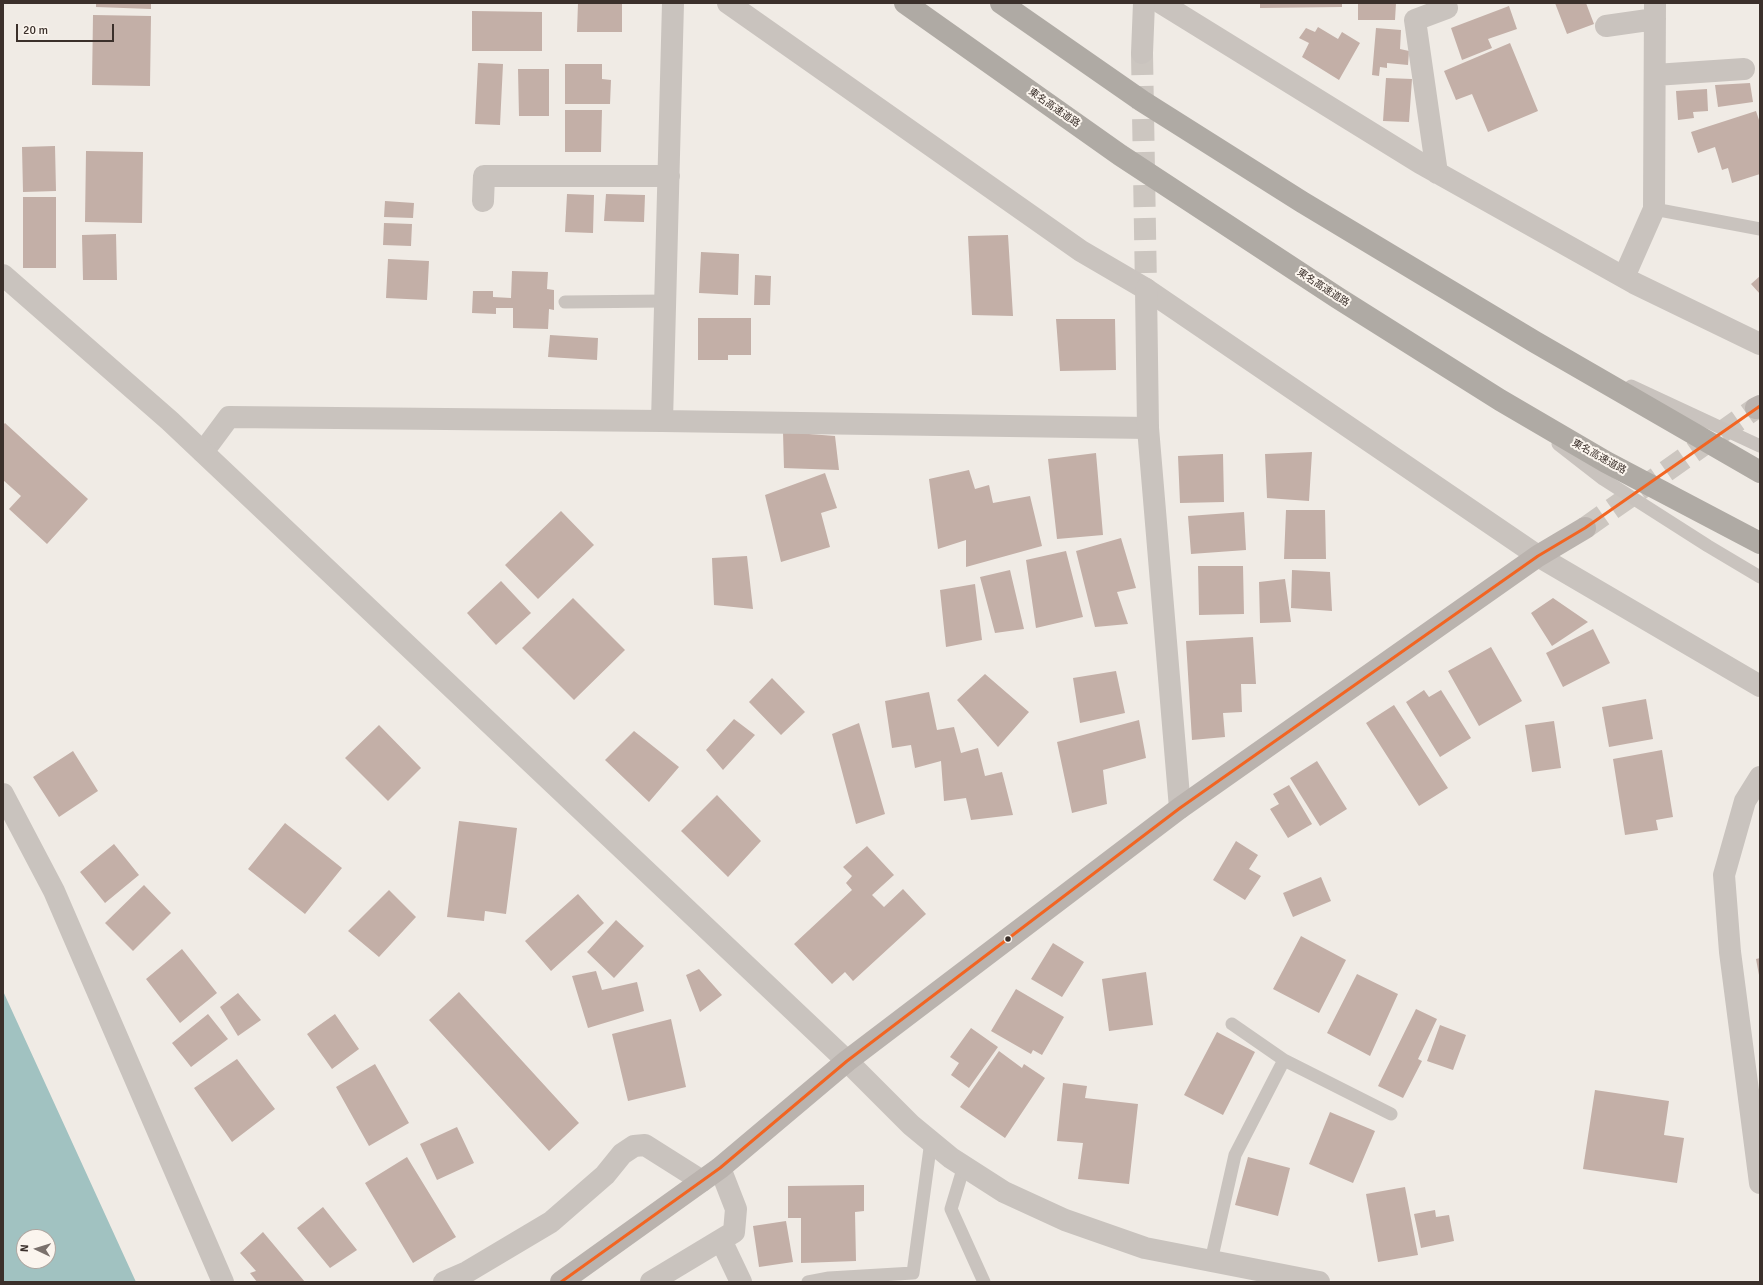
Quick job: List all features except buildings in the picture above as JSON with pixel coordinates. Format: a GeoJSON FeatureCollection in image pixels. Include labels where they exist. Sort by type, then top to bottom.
{"type":"FeatureCollection","features":[{"type":"Feature","properties":{"kind":"highway","name":"東名高速道路"},"geometry":{"type":"LineString","coordinates":[[905,3],[1120,155],[1338,298],[1500,400],[1606,462],[1760,543]]}},
{"type":"Feature","properties":{"kind":"highway"},"geometry":{"type":"LineString","coordinates":[[1001,3],[1142,101],[1302,202],[1535,342],[1760,472]]}},
{"type":"Feature","properties":{"kind":"main road"},"geometry":{"type":"LineString","coordinates":[[561,1282],[720,1168],[847,1061],[1180,808],[1538,556],[1585,528]]}},
{"type":"Feature","properties":{"kind":"street"},"geometry":{"type":"LineString","coordinates":[[662,421],[673,3]]}},
{"type":"Feature","properties":{"kind":"street"},"geometry":{"type":"LineString","coordinates":[[728,3],[1081,251],[1146,289],[1538,556],[1760,686]]}},
{"type":"Feature","properties":{"kind":"street"},"geometry":{"type":"LineString","coordinates":[[1142,52],[1144,3]]}},
{"type":"Feature","properties":{"kind":"street"},"geometry":{"type":"LineString","coordinates":[[1162,3],[1437,173],[1624,277],[1760,344]]}},
{"type":"Feature","properties":{"kind":"street"},"geometry":{"type":"LineString","coordinates":[[1437,173],[1415,20],[1446,8]]}},
{"type":"Feature","properties":{"kind":"street"},"geometry":{"type":"LineString","coordinates":[[1606,26],[1655,11],[1654,209],[1624,277]]}},
{"type":"Feature","properties":{"kind":"street"},"geometry":{"type":"LineString","coordinates":[[1655,75],[1744,69]]}},
{"type":"Feature","properties":{"kind":"street"},"geometry":{"type":"LineString","coordinates":[[483,201],[484,176],[668,176]]}},
{"type":"Feature","properties":{"kind":"street"},"geometry":{"type":"LineString","coordinates":[[3,275],[170,421],[847,1061],[911,1124],[951,1158],[1004,1192],[1065,1220],[1145,1248],[1319,1282]]}},
{"type":"Feature","properties":{"kind":"street"},"geometry":{"type":"LineString","coordinates":[[1146,289],[1148,428],[1180,808]]}},
{"type":"Feature","properties":{"kind":"street"},"geometry":{"type":"LineString","coordinates":[[203,452],[229,418],[662,421],[1148,428]]}},
{"type":"Feature","properties":{"kind":"street"},"geometry":{"type":"LineString","coordinates":[[1760,777],[1745,801],[1724,875],[1730,952],[1760,1183]]}},
{"type":"Feature","properties":{"kind":"street"},"geometry":{"type":"LineString","coordinates":[[3,794],[54,891],[223,1282]]}},
{"type":"Feature","properties":{"kind":"street"},"geometry":{"type":"LineString","coordinates":[[444,1282],[467,1272],[551,1222],[605,1175],[622,1154],[634,1146],[645,1145],[702,1181]]}},
{"type":"Feature","properties":{"kind":"street"},"geometry":{"type":"LineString","coordinates":[[651,1282],[734,1232],[736,1209],[720,1168]]}},
{"type":"Feature","properties":{"kind":"street"},"geometry":{"type":"LineString","coordinates":[[721,1240],[741,1282]]}},
{"type":"Feature","properties":{"kind":"lane"},"geometry":{"type":"LineString","coordinates":[[1654,209],[1760,228]]}},
{"type":"Feature","properties":{"kind":"lane"},"geometry":{"type":"LineString","coordinates":[[564,302],[665,301]]}},
{"type":"Feature","properties":{"kind":"lane"},"geometry":{"type":"LineString","coordinates":[[1535,342],[1760,446]]}},
{"type":"Feature","properties":{"kind":"lane"},"geometry":{"type":"LineString","coordinates":[[1500,400],[1603,479],[1760,577]]}},
{"type":"Feature","properties":{"kind":"lane"},"geometry":{"type":"LineString","coordinates":[[1232,1024],[1284,1060],[1392,1114]]}},
{"type":"Feature","properties":{"kind":"lane"},"geometry":{"type":"LineString","coordinates":[[1211,1261],[1235,1155],[1284,1060]]}},
{"type":"Feature","properties":{"kind":"lane"},"geometry":{"type":"LineString","coordinates":[[808,1282],[829,1278],[913,1273],[931,1141]]}},
{"type":"Feature","properties":{"kind":"lane"},"geometry":{"type":"LineString","coordinates":[[964,1166],[951,1209],[984,1282]]}},
{"type":"Feature","properties":{"kind":"water"},"geometry":{"type":"Polygon","coordinates":[[[3,991],[136,1282],[3,1282],[3,991]]]}},
{"type":"Feature","properties":{"kind":"tunnel"},"geometry":{"type":"LineString","coordinates":[[1142,53],[1146,289]]}},
{"type":"Feature","properties":{"kind":"tunnel"},"geometry":{"type":"LineString","coordinates":[[1585,528],[1756,408]]}},
{"type":"Feature","properties":{"kind":"transit line"},"geometry":{"type":"LineString","coordinates":[[561,1282],[720,1168],[847,1061],[1180,808],[1538,556],[1585,528],[1760,406]]}}]}
